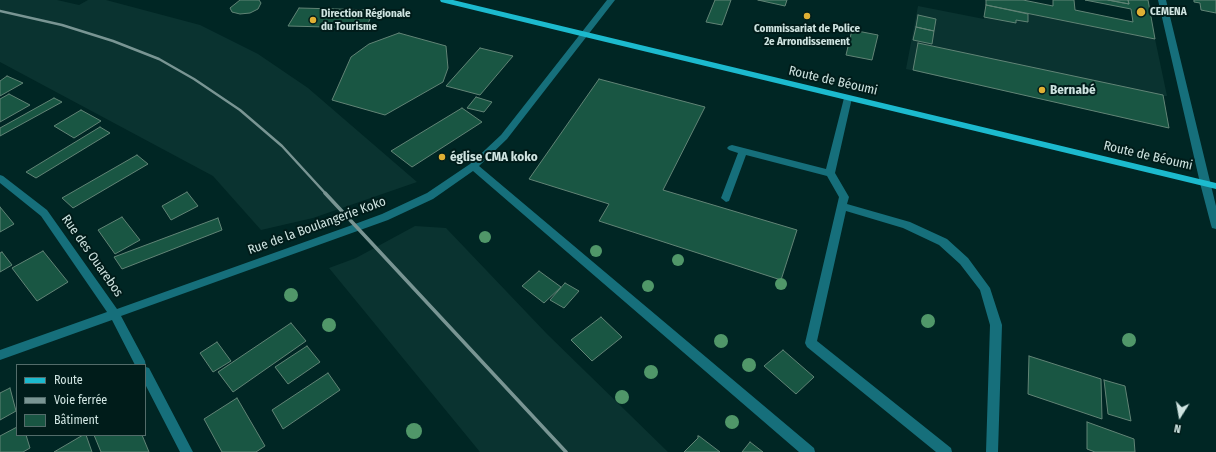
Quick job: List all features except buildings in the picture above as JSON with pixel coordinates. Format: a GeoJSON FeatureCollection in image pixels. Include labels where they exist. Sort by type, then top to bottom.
{"type":"FeatureCollection","features":[{"type":"Feature","properties":{"kind":"main road","name":"Route de Béoumi"},"geometry":{"type":"LineString","coordinates":[[444,0],[1216,186]]}},
{"type":"Feature","properties":{"kind":"street","name":"Rue de la Boulangerie Koko"},"geometry":{"type":"LineString","coordinates":[[0,356],[115,316],[385,217],[430,196],[473,166],[504,137],[611,0]]}},
{"type":"Feature","properties":{"kind":"street"},"geometry":{"type":"LineString","coordinates":[[1162,0],[1204,183],[1216,225]]}},
{"type":"Feature","properties":{"kind":"street"},"geometry":{"type":"LineString","coordinates":[[848,98],[830,173],[844,197],[811,343],[946,452]]}},
{"type":"Feature","properties":{"kind":"street"},"geometry":{"type":"LineString","coordinates":[[732,148],[830,173]]}},
{"type":"Feature","properties":{"kind":"street"},"geometry":{"type":"LineString","coordinates":[[726,198],[743,151]]}},
{"type":"Feature","properties":{"kind":"street"},"geometry":{"type":"LineString","coordinates":[[473,166],[809,452]]}},
{"type":"Feature","properties":{"kind":"street","name":"Rue des Ouarebos"},"geometry":{"type":"LineString","coordinates":[[0,178],[44,213],[115,316],[140,364]]}},
{"type":"Feature","properties":{"kind":"street"},"geometry":{"type":"LineString","coordinates":[[842,206],[906,225],[943,242],[964,261],[985,288],[996,325],[992,452]]}},
{"type":"Feature","properties":{"kind":"street"},"geometry":{"type":"LineString","coordinates":[[146,374],[188,452]]}},
{"type":"Feature","properties":{"kind":"shaded area"},"geometry":{"type":"Polygon","coordinates":[[[0,0],[57,0],[79,5],[88,0],[106,0],[200,25],[258,54],[308,88],[417,182],[313,218],[261,230],[213,176],[0,62],[0,0]]]}},
{"type":"Feature","properties":{"kind":"shaded area"},"geometry":{"type":"Polygon","coordinates":[[[986,5],[1155,39],[1167,96],[1163,96],[1169,128],[906,69],[918,6],[984,19],[986,5]]]}},
{"type":"Feature","properties":{"kind":"shaded area"},"geometry":{"type":"Polygon","coordinates":[[[415,226],[446,228],[547,334],[668,452],[480,452],[329,268],[356,258],[415,226]]]}},
{"type":"Feature","properties":{"kind":"railway"},"geometry":{"type":"LineString","coordinates":[[0,11],[62,25],[113,41],[159,59],[194,79],[240,110],[282,146],[326,194]]}},
{"type":"Feature","properties":{"kind":"railway"},"geometry":{"type":"LineString","coordinates":[[325,193],[566,452]]}},
{"type":"Feature","properties":{"kind":"place","name":"CEMENA"},"geometry":{"type":"Point","coordinates":[1141,12]}},
{"type":"Feature","properties":{"kind":"place","name":"Commissariat de Police 2e Arrondissement"},"geometry":{"type":"Point","coordinates":[807,16]}},
{"type":"Feature","properties":{"kind":"place","name":"Direction Régionale du Tourisme"},"geometry":{"type":"Point","coordinates":[313,20]}},
{"type":"Feature","properties":{"kind":"place","name":"Bernabé"},"geometry":{"type":"Point","coordinates":[1042,90]}},
{"type":"Feature","properties":{"kind":"place","name":"église CMA koko"},"geometry":{"type":"Point","coordinates":[442,157]}}]}
